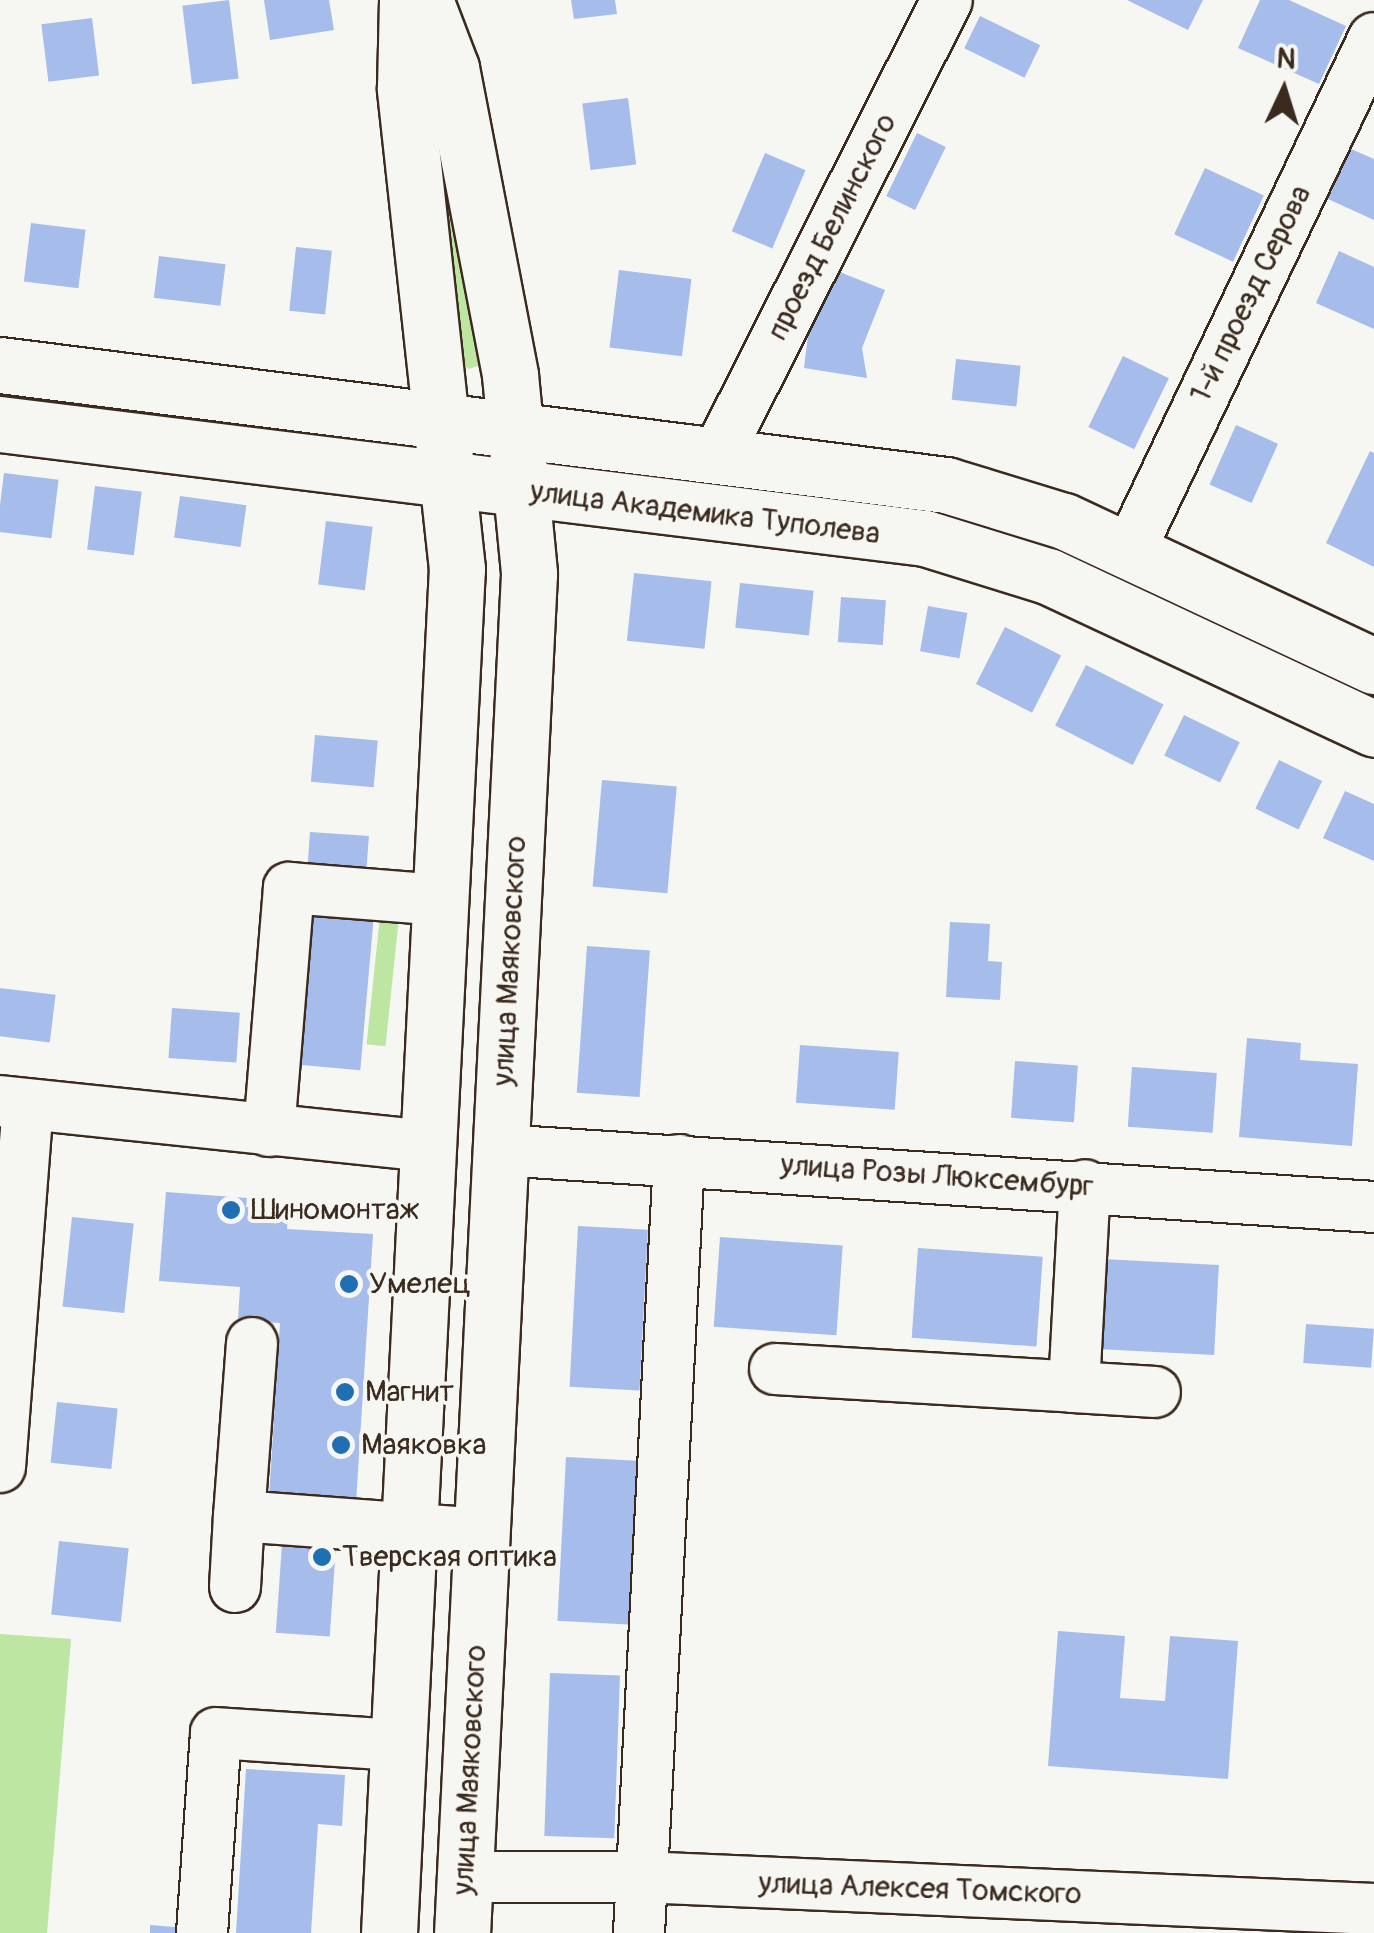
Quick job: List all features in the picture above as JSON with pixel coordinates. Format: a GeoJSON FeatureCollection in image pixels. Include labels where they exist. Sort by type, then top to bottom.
{"type":"FeatureCollection","features":[{"type":"Feature","properties":{"kind":"main road"},"geometry":{"type":"LineString","coordinates":[[389,1933],[457,569],[444,482],[405,88],[408,0]]}},
{"type":"Feature","properties":{"kind":"main road","name":"улица Маяковского"},"geometry":{"type":"LineString","coordinates":[[425,0],[451,68],[520,431],[529,574],[462,1933]]}},
{"type":"Feature","properties":{"kind":"main road","name":"улица Академика Туполева"},"geometry":{"type":"LineString","coordinates":[[0,364],[946,484],[1038,510],[1374,666]]}},
{"type":"Feature","properties":{"kind":"main road","name":"улица Академика Туполева"},"geometry":{"type":"LineString","coordinates":[[0,424],[522,492],[926,538],[987,553],[1374,729]]}},
{"type":"Feature","properties":{"kind":"street","name":"проезд Белинского"},"geometry":{"type":"LineString","coordinates":[[718,454],[946,0]]}},
{"type":"Feature","properties":{"kind":"street","name":"1-й проезд Серова"},"geometry":{"type":"LineString","coordinates":[[1130,550],[1374,38]]}},
{"type":"Feature","properties":{"kind":"street"},"geometry":{"type":"LineString","coordinates":[[269,1131],[289,888],[440,900]]}},
{"type":"Feature","properties":{"kind":"street"},"geometry":{"type":"LineString","coordinates":[[0,1468],[14,1103],[428,1146]]}},
{"type":"Feature","properties":{"kind":"street","name":"улица Розы Люксембург"},"geometry":{"type":"LineString","coordinates":[[500,1150],[1086,1185],[1374,1207]]}},
{"type":"Feature","properties":{"kind":"street"},"geometry":{"type":"LineString","coordinates":[[639,1933],[679,1160]]}},
{"type":"Feature","properties":{"kind":"street"},"geometry":{"type":"LineString","coordinates":[[1074,1387],[1086,1185]]}},
{"type":"Feature","properties":{"kind":"street"},"geometry":{"type":"LineString","coordinates":[[236,1586],[252,1343]]}},
{"type":"Feature","properties":{"kind":"street"},"geometry":{"type":"LineString","coordinates":[[775,1369],[1156,1392]]}},
{"type":"Feature","properties":{"kind":"street"},"geometry":{"type":"LineString","coordinates":[[239,1516],[482,1534]]}},
{"type":"Feature","properties":{"kind":"street"},"geometry":{"type":"LineString","coordinates":[[202,1933],[216,1733],[398,1745]]}},
{"type":"Feature","properties":{"kind":"street","name":"улица Алексея Томского"},"geometry":{"type":"LineString","coordinates":[[465,1877],[642,1877],[1169,1916],[1374,1909]]}},
{"type":"Feature","properties":{"kind":"green space"},"geometry":{"type":"Polygon","coordinates":[[[430,95],[486,363],[469,369],[457,358],[430,95]]]}},
{"type":"Feature","properties":{"kind":"green space"},"geometry":{"type":"Polygon","coordinates":[[[381,907],[400,909],[385,1046],[367,1044],[381,907]]]}},
{"type":"Feature","properties":{"kind":"green space"},"geometry":{"type":"Polygon","coordinates":[[[0,1634],[71,1639],[47,1933],[0,1933],[0,1634]]]}},
{"type":"Feature","properties":{"kind":"building"},"geometry":{"type":"Polygon","coordinates":[[[229,0],[239,78],[192,84],[182,6],[229,0]]]}},
{"type":"Feature","properties":{"kind":"building"},"geometry":{"type":"Polygon","coordinates":[[[264,0],[329,0],[334,30],[270,40],[264,0]]]}},
{"type":"Feature","properties":{"kind":"building"},"geometry":{"type":"Polygon","coordinates":[[[571,0],[615,0],[617,14],[574,19],[571,0]]]}},
{"type":"Feature","properties":{"kind":"building"},"geometry":{"type":"Polygon","coordinates":[[[1127,0],[1203,0],[1188,30],[1127,0]]]}},
{"type":"Feature","properties":{"kind":"building"},"geometry":{"type":"Polygon","coordinates":[[[1260,0],[1289,0],[1346,26],[1319,84],[1238,48],[1260,0]]]}},
{"type":"Feature","properties":{"kind":"building"},"geometry":{"type":"Polygon","coordinates":[[[980,16],[1040,45],[1024,78],[964,48],[980,16]]]}},
{"type":"Feature","properties":{"kind":"building"},"geometry":{"type":"Polygon","coordinates":[[[92,18],[99,76],[48,82],[41,24],[92,18]]]}},
{"type":"Feature","properties":{"kind":"building"},"geometry":{"type":"Polygon","coordinates":[[[628,98],[636,165],[591,170],[582,104],[628,98]]]}},
{"type":"Feature","properties":{"kind":"building"},"geometry":{"type":"Polygon","coordinates":[[[917,133],[946,147],[915,210],[886,196],[917,133]]]}},
{"type":"Feature","properties":{"kind":"building"},"geometry":{"type":"Polygon","coordinates":[[[1351,149],[1374,159],[1374,220],[1328,199],[1351,149]]]}},
{"type":"Feature","properties":{"kind":"building"},"geometry":{"type":"Polygon","coordinates":[[[765,153],[806,170],[772,248],[732,231],[765,153]]]}},
{"type":"Feature","properties":{"kind":"building"},"geometry":{"type":"Polygon","coordinates":[[[1205,168],[1264,195],[1233,262],[1174,234],[1205,168]]]}},
{"type":"Feature","properties":{"kind":"building"},"geometry":{"type":"Polygon","coordinates":[[[31,223],[86,230],[78,288],[24,282],[31,223]]]}},
{"type":"Feature","properties":{"kind":"building"},"geometry":{"type":"Polygon","coordinates":[[[296,247],[332,251],[325,314],[289,311],[296,247]]]}},
{"type":"Feature","properties":{"kind":"building"},"geometry":{"type":"Polygon","coordinates":[[[1339,251],[1374,267],[1374,329],[1316,303],[1339,251]]]}},
{"type":"Feature","properties":{"kind":"building"},"geometry":{"type":"Polygon","coordinates":[[[159,256],[226,264],[220,306],[154,298],[159,256]]]}},
{"type":"Feature","properties":{"kind":"building"},"geometry":{"type":"Polygon","coordinates":[[[619,270],[691,279],[682,356],[609,347],[619,270]]]}},
{"type":"Feature","properties":{"kind":"building"},"geometry":{"type":"Polygon","coordinates":[[[837,271],[885,290],[862,348],[867,378],[804,368],[808,335],[837,271]]]}},
{"type":"Feature","properties":{"kind":"building"},"geometry":{"type":"Polygon","coordinates":[[[1123,356],[1169,378],[1134,449],[1088,427],[1123,356]]]}},
{"type":"Feature","properties":{"kind":"building"},"geometry":{"type":"Polygon","coordinates":[[[956,359],[1021,366],[1016,407],[952,400],[956,359]]]}},
{"type":"Feature","properties":{"kind":"building"},"geometry":{"type":"Polygon","coordinates":[[[1236,425],[1278,444],[1252,503],[1210,484],[1236,425]]]}},
{"type":"Feature","properties":{"kind":"building"},"geometry":{"type":"Polygon","coordinates":[[[1370,451],[1374,453],[1374,567],[1326,543],[1370,451]]]}},
{"type":"Feature","properties":{"kind":"building"},"geometry":{"type":"Polygon","coordinates":[[[4,473],[59,480],[51,538],[0,532],[4,473]]]}},
{"type":"Feature","properties":{"kind":"building"},"geometry":{"type":"Polygon","coordinates":[[[95,486],[142,492],[134,555],[87,550],[95,486]]]}},
{"type":"Feature","properties":{"kind":"building"},"geometry":{"type":"Polygon","coordinates":[[[180,496],[246,505],[241,547],[174,538],[180,496]]]}},
{"type":"Feature","properties":{"kind":"building"},"geometry":{"type":"Polygon","coordinates":[[[326,521],[373,527],[365,590],[318,585],[326,521]]]}},
{"type":"Feature","properties":{"kind":"building"},"geometry":{"type":"Polygon","coordinates":[[[634,573],[712,581],[704,649],[627,641],[634,573]]]}},
{"type":"Feature","properties":{"kind":"building"},"geometry":{"type":"Polygon","coordinates":[[[740,583],[814,591],[809,635],[735,628],[740,583]]]}},
{"type":"Feature","properties":{"kind":"building"},"geometry":{"type":"Polygon","coordinates":[[[841,597],[886,600],[883,645],[838,642],[841,597]]]}},
{"type":"Feature","properties":{"kind":"building"},"geometry":{"type":"Polygon","coordinates":[[[928,606],[967,613],[959,658],[920,651],[928,606]]]}},
{"type":"Feature","properties":{"kind":"building"},"geometry":{"type":"Polygon","coordinates":[[[1005,627],[1061,656],[1032,713],[976,684],[1005,627]]]}},
{"type":"Feature","properties":{"kind":"building"},"geometry":{"type":"Polygon","coordinates":[[[1086,665],[1164,704],[1133,765],[1055,726],[1086,665]]]}},
{"type":"Feature","properties":{"kind":"building"},"geometry":{"type":"Polygon","coordinates":[[[1184,715],[1240,742],[1220,783],[1164,755],[1184,715]]]}},
{"type":"Feature","properties":{"kind":"building"},"geometry":{"type":"Polygon","coordinates":[[[315,735],[378,740],[374,787],[311,782],[315,735]]]}},
{"type":"Feature","properties":{"kind":"building"},"geometry":{"type":"Polygon","coordinates":[[[1279,760],[1322,781],[1298,830],[1255,809],[1279,760]]]}},
{"type":"Feature","properties":{"kind":"building"},"geometry":{"type":"Polygon","coordinates":[[[602,780],[677,787],[667,893],[593,887],[602,780]]]}},
{"type":"Feature","properties":{"kind":"building"},"geometry":{"type":"Polygon","coordinates":[[[1345,791],[1374,804],[1374,861],[1323,838],[1345,791]]]}},
{"type":"Feature","properties":{"kind":"building"},"geometry":{"type":"Polygon","coordinates":[[[310,832],[369,836],[366,875],[307,871],[310,832]]]}},
{"type":"Feature","properties":{"kind":"building"},"geometry":{"type":"Polygon","coordinates":[[[308,899],[375,905],[360,1070],[294,1064],[308,899]]]}},
{"type":"Feature","properties":{"kind":"building"},"geometry":{"type":"Polygon","coordinates":[[[950,922],[990,924],[988,961],[1002,962],[1000,1000],[946,997],[950,922]]]}},
{"type":"Feature","properties":{"kind":"building"},"geometry":{"type":"Polygon","coordinates":[[[587,946],[650,950],[640,1097],[577,1093],[587,946]]]}},
{"type":"Feature","properties":{"kind":"building"},"geometry":{"type":"Polygon","coordinates":[[[0,988],[56,995],[50,1042],[0,1036],[0,988]]]}},
{"type":"Feature","properties":{"kind":"building"},"geometry":{"type":"Polygon","coordinates":[[[172,1008],[240,1013],[236,1063],[169,1058],[172,1008]]]}},
{"type":"Feature","properties":{"kind":"building"},"geometry":{"type":"Polygon","coordinates":[[[1247,1038],[1301,1043],[1300,1060],[1358,1064],[1352,1146],[1239,1137],[1247,1038]]]}},
{"type":"Feature","properties":{"kind":"building"},"geometry":{"type":"Polygon","coordinates":[[[800,1045],[899,1052],[895,1110],[796,1103],[800,1045]]]}},
{"type":"Feature","properties":{"kind":"building"},"geometry":{"type":"Polygon","coordinates":[[[1015,1061],[1078,1065],[1074,1122],[1011,1118],[1015,1061]]]}},
{"type":"Feature","properties":{"kind":"building"},"geometry":{"type":"Polygon","coordinates":[[[1132,1067],[1217,1073],[1213,1133],[1128,1127],[1132,1067]]]}},
{"type":"Feature","properties":{"kind":"building"},"geometry":{"type":"Polygon","coordinates":[[[166,1192],[247,1198],[246,1207],[288,1210],[287,1229],[373,1234],[356,1503],[269,1498],[280,1323],[238,1320],[240,1287],[159,1281],[166,1192]]]}},
{"type":"Feature","properties":{"kind":"building"},"geometry":{"type":"Polygon","coordinates":[[[72,1217],[134,1223],[124,1313],[63,1307],[72,1217]]]}},
{"type":"Feature","properties":{"kind":"building"},"geometry":{"type":"Polygon","coordinates":[[[578,1226],[648,1230],[639,1390],[570,1387],[578,1226]]]}},
{"type":"Feature","properties":{"kind":"building"},"geometry":{"type":"Polygon","coordinates":[[[720,1237],[843,1246],[836,1335],[714,1327],[720,1237]]]}},
{"type":"Feature","properties":{"kind":"building"},"geometry":{"type":"Polygon","coordinates":[[[918,1248],[1043,1257],[1036,1347],[912,1338],[918,1248]]]}},
{"type":"Feature","properties":{"kind":"building"},"geometry":{"type":"Polygon","coordinates":[[[1102,1259],[1219,1265],[1214,1355],[1097,1349],[1102,1259]]]}},
{"type":"Feature","properties":{"kind":"building"},"geometry":{"type":"Polygon","coordinates":[[[1306,1324],[1374,1329],[1371,1368],[1303,1363],[1306,1324]]]}},
{"type":"Feature","properties":{"kind":"building"},"geometry":{"type":"Polygon","coordinates":[[[57,1402],[118,1408],[111,1469],[51,1463],[57,1402]]]}},
{"type":"Feature","properties":{"kind":"building"},"geometry":{"type":"Polygon","coordinates":[[[566,1457],[637,1461],[628,1624],[557,1621],[566,1457]]]}},
{"type":"Feature","properties":{"kind":"building"},"geometry":{"type":"Polygon","coordinates":[[[283,1530],[337,1534],[330,1637],[276,1633],[283,1530]]]}},
{"type":"Feature","properties":{"kind":"building"},"geometry":{"type":"Polygon","coordinates":[[[59,1541],[129,1548],[121,1622],[51,1615],[59,1541]]]}},
{"type":"Feature","properties":{"kind":"building"},"geometry":{"type":"Polygon","coordinates":[[[1058,1631],[1125,1636],[1120,1698],[1165,1701],[1170,1636],[1238,1641],[1228,1779],[1048,1766],[1058,1631]]]}},
{"type":"Feature","properties":{"kind":"building"},"geometry":{"type":"Polygon","coordinates":[[[550,1673],[620,1675],[614,1838],[544,1836],[550,1673]]]}},
{"type":"Feature","properties":{"kind":"building"},"geometry":{"type":"Polygon","coordinates":[[[246,1769],[345,1775],[342,1826],[318,1824],[311,1933],[236,1933],[246,1769]]]}},
{"type":"Feature","properties":{"kind":"building"},"geometry":{"type":"Polygon","coordinates":[[[150,1925],[186,1928],[185,1933],[150,1933],[150,1925]]]}},
{"type":"Feature","properties":{"kind":"place","name":"Шиномонтаж"},"geometry":{"type":"Point","coordinates":[231,1210]}},
{"type":"Feature","properties":{"kind":"place","name":"Умелец"},"geometry":{"type":"Point","coordinates":[349,1284]}},
{"type":"Feature","properties":{"kind":"place","name":"Магнит"},"geometry":{"type":"Point","coordinates":[345,1392]}},
{"type":"Feature","properties":{"kind":"place","name":"Маяковка"},"geometry":{"type":"Point","coordinates":[341,1445]}},
{"type":"Feature","properties":{"kind":"place","name":"Тверская оптика"},"geometry":{"type":"Point","coordinates":[322,1557]}}]}
